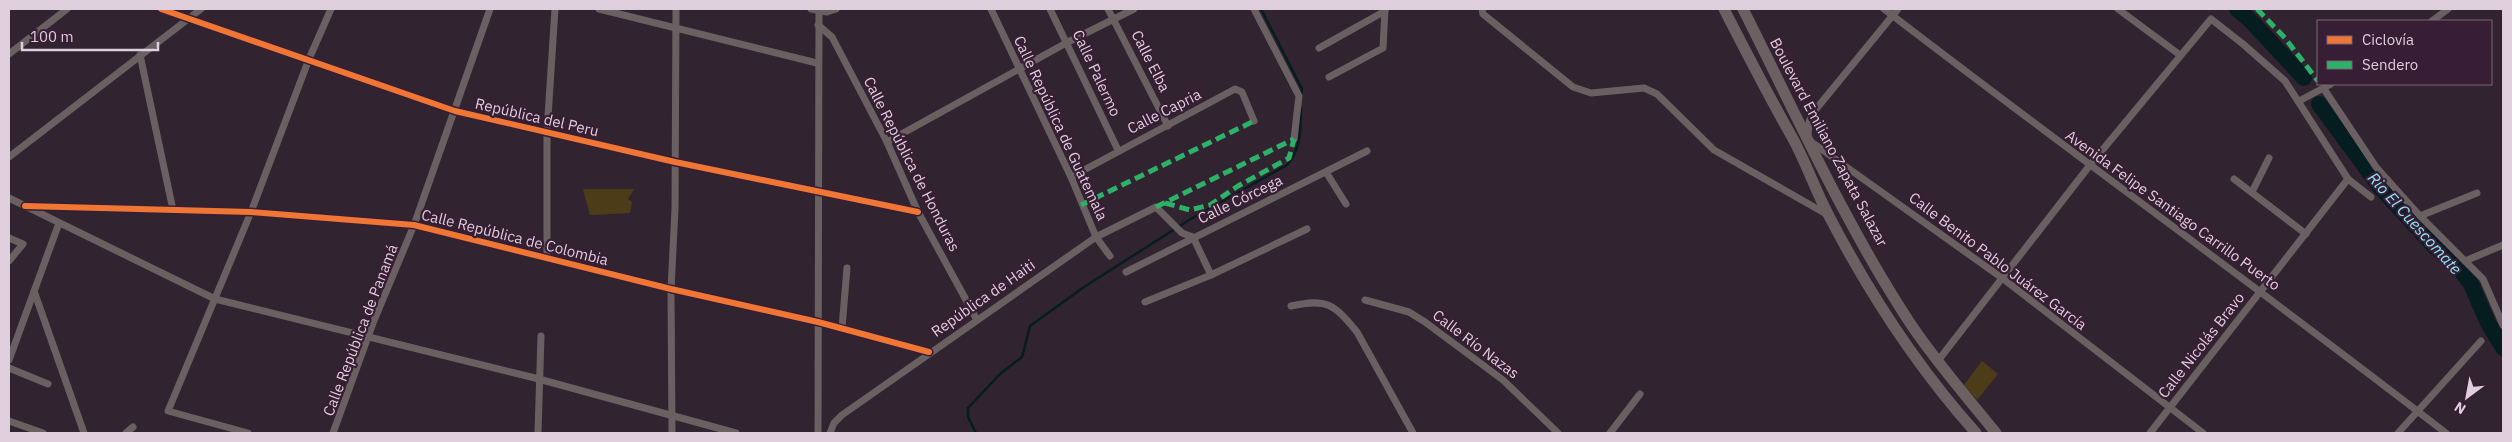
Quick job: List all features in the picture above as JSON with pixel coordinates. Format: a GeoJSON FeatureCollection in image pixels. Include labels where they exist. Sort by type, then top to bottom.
{"type":"FeatureCollection","features":[{"type":"Feature","properties":{"kind":"main road","name":"Boulevard Emiliano Zapata Salazar"},"geometry":{"type":"LineString","coordinates":[[1724,9],[1800,155],[1829,216],[1875,296],[1926,370],[1976,433]]}},
{"type":"Feature","properties":{"kind":"main road","name":"Boulevard Emiliano Zapata Salazar"},"geometry":{"type":"LineString","coordinates":[[1743,9],[1843,208],[1910,322],[1937,362],[1996,433]]}},
{"type":"Feature","properties":{"kind":"main road"},"geometry":{"type":"LineString","coordinates":[[1800,155],[1815,151]]}},
{"type":"Feature","properties":{"kind":"street"},"geometry":{"type":"LineString","coordinates":[[9,54],[67,9]]}},
{"type":"Feature","properties":{"kind":"street","name":"República del Peru"},"geometry":{"type":"LineString","coordinates":[[161,9],[455,111],[675,162],[918,212]]}},
{"type":"Feature","properties":{"kind":"street"},"geometry":{"type":"LineString","coordinates":[[9,158],[201,9]]}},
{"type":"Feature","properties":{"kind":"street"},"geometry":{"type":"LineString","coordinates":[[248,433],[221,430],[168,411],[251,212],[309,59],[331,9]]}},
{"type":"Feature","properties":{"kind":"street","name":"Calle República de Panamá"},"geometry":{"type":"LineString","coordinates":[[333,433],[368,337],[414,225],[490,9]]}},
{"type":"Feature","properties":{"kind":"street"},"geometry":{"type":"LineString","coordinates":[[547,258],[546,132],[555,9]]}},
{"type":"Feature","properties":{"kind":"street"},"geometry":{"type":"LineString","coordinates":[[599,9],[817,63]]}},
{"type":"Feature","properties":{"kind":"street"},"geometry":{"type":"LineString","coordinates":[[672,433],[671,289],[675,209],[676,9]]}},
{"type":"Feature","properties":{"kind":"street"},"geometry":{"type":"LineString","coordinates":[[821,433],[818,420],[818,25],[816,9],[827,12],[836,9]]}},
{"type":"Feature","properties":{"kind":"street","name":"Calle República de Guatemala"},"geometry":{"type":"LineString","coordinates":[[991,9],[1071,177],[1096,237],[1110,256]]}},
{"type":"Feature","properties":{"kind":"street","name":"Calle Palermo"},"geometry":{"type":"LineString","coordinates":[[1050,9],[1068,42],[1118,150]]}},
{"type":"Feature","properties":{"kind":"street","name":"Calle Elba"},"geometry":{"type":"LineString","coordinates":[[1108,9],[1168,126]]}},
{"type":"Feature","properties":{"kind":"street"},"geometry":{"type":"LineString","coordinates":[[887,142],[1068,42],[1134,9]]}},
{"type":"Feature","properties":{"kind":"street"},"geometry":{"type":"LineString","coordinates":[[1254,9],[1299,96],[1294,139]]}},
{"type":"Feature","properties":{"kind":"street"},"geometry":{"type":"LineString","coordinates":[[1482,9],[1483,14],[1574,87],[1590,92],[1644,88],[1657,94],[1714,150],[1829,216]]}},
{"type":"Feature","properties":{"kind":"street","name":"Avenida Felipe Santiago Carrillo Puerto"},"geometry":{"type":"LineString","coordinates":[[1884,9],[2446,433]]}},
{"type":"Feature","properties":{"kind":"street"},"geometry":{"type":"LineString","coordinates":[[1808,139],[1808,122],[1812,114],[1898,9]]}},
{"type":"Feature","properties":{"kind":"street"},"geometry":{"type":"LineString","coordinates":[[2118,9],[2180,56]]}},
{"type":"Feature","properties":{"kind":"street"},"geometry":{"type":"LineString","coordinates":[[2433,20],[2448,9]]}},
{"type":"Feature","properties":{"kind":"street"},"geometry":{"type":"LineString","coordinates":[[1329,77],[1383,48],[1385,10]]}},
{"type":"Feature","properties":{"kind":"street"},"geometry":{"type":"LineString","coordinates":[[1318,48],[1385,10]]}},
{"type":"Feature","properties":{"kind":"street"},"geometry":{"type":"LineString","coordinates":[[1937,362],[2090,166],[2211,19],[2244,44],[2302,100],[2348,179],[2371,197]]}},
{"type":"Feature","properties":{"kind":"street","name":"Calle República de Honduras"},"geometry":{"type":"LineString","coordinates":[[818,25],[832,37],[887,142],[918,212],[977,320]]}},
{"type":"Feature","properties":{"kind":"street"},"geometry":{"type":"LineString","coordinates":[[140,55],[173,210]]}},
{"type":"Feature","properties":{"kind":"street"},"geometry":{"type":"LineString","coordinates":[[2302,100],[2329,85]]}},
{"type":"Feature","properties":{"kind":"street","name":"Calle Capria"},"geometry":{"type":"LineString","coordinates":[[1071,177],[1118,150],[1168,126],[1235,89],[1242,92],[1254,121]]}},
{"type":"Feature","properties":{"kind":"street"},"geometry":{"type":"LineString","coordinates":[[2321,90],[2376,167],[2420,216],[2483,280],[2502,321]]}},
{"type":"Feature","properties":{"kind":"street","name":"Calle Benito Pablo Juárez García"},"geometry":{"type":"LineString","coordinates":[[1776,112],[1790,119],[1808,139],[2002,278],[2203,433]]}},
{"type":"Feature","properties":{"kind":"street","name":"Calle Córcega"},"geometry":{"type":"LineString","coordinates":[[1126,272],[1367,151]]}},
{"type":"Feature","properties":{"kind":"street"},"geometry":{"type":"LineString","coordinates":[[2252,192],[2269,158]]}},
{"type":"Feature","properties":{"kind":"street"},"geometry":{"type":"LineString","coordinates":[[1326,172],[1346,204]]}},
{"type":"Feature","properties":{"kind":"street"},"geometry":{"type":"LineString","coordinates":[[2234,179],[2306,234]]}},
{"type":"Feature","properties":{"kind":"street","name":"Calle Nicolás Bravo"},"geometry":{"type":"LineString","coordinates":[[2150,433],[2348,179]]}},
{"type":"Feature","properties":{"kind":"street"},"geometry":{"type":"LineString","coordinates":[[2420,216],[2477,193]]}},
{"type":"Feature","properties":{"kind":"street"},"geometry":{"type":"LineString","coordinates":[[9,198],[215,299],[673,414],[736,433]]}},
{"type":"Feature","properties":{"kind":"street","name":"Calle República de Colombia"},"geometry":{"type":"LineString","coordinates":[[25,206],[251,212],[414,225],[671,289],[818,322],[929,352]]}},
{"type":"Feature","properties":{"kind":"street","name":"República de Haiti"},"geometry":{"type":"LineString","coordinates":[[834,423],[842,414],[929,352],[1096,237],[1156,207],[1182,232],[1193,237]]}},
{"type":"Feature","properties":{"kind":"street"},"geometry":{"type":"LineString","coordinates":[[9,360],[59,223]]}},
{"type":"Feature","properties":{"kind":"street"},"geometry":{"type":"LineString","coordinates":[[1145,302],[1212,275],[1307,229]]}},
{"type":"Feature","properties":{"kind":"street"},"geometry":{"type":"LineString","coordinates":[[1193,237],[1212,275]]}},
{"type":"Feature","properties":{"kind":"street"},"geometry":{"type":"LineString","coordinates":[[9,238],[23,244],[9,261]]}},
{"type":"Feature","properties":{"kind":"street"},"geometry":{"type":"LineString","coordinates":[[2465,262],[2503,245]]}},
{"type":"Feature","properties":{"kind":"street"},"geometry":{"type":"LineString","coordinates":[[842,328],[847,268]]}},
{"type":"Feature","properties":{"kind":"street"},"geometry":{"type":"LineString","coordinates":[[34,291],[84,433]]}},
{"type":"Feature","properties":{"kind":"street","name":"Calle Río Nazas"},"geometry":{"type":"LineString","coordinates":[[1365,300],[1408,312],[1425,322],[1503,380],[1558,433]]}},
{"type":"Feature","properties":{"kind":"street"},"geometry":{"type":"LineString","coordinates":[[1291,306],[1319,302],[1330,306],[1348,320],[1357,332],[1413,433]]}},
{"type":"Feature","properties":{"kind":"street"},"geometry":{"type":"LineString","coordinates":[[538,433],[541,336]]}},
{"type":"Feature","properties":{"kind":"street"},"geometry":{"type":"LineString","coordinates":[[2398,433],[2481,341]]}},
{"type":"Feature","properties":{"kind":"street"},"geometry":{"type":"LineString","coordinates":[[9,368],[48,384]]}},
{"type":"Feature","properties":{"kind":"street"},"geometry":{"type":"LineString","coordinates":[[1610,433],[1640,394]]}},
{"type":"Feature","properties":{"kind":"street"},"geometry":{"type":"LineString","coordinates":[[818,420],[824,425],[834,423]]}},
{"type":"Feature","properties":{"kind":"street"},"geometry":{"type":"LineString","coordinates":[[9,421],[43,433]]}},
{"type":"Feature","properties":{"kind":"street"},"geometry":{"type":"LineString","coordinates":[[830,433],[834,423]]}},
{"type":"Feature","properties":{"kind":"street"},"geometry":{"type":"LineString","coordinates":[[126,433],[133,428]]}},
{"type":"Feature","properties":{"kind":"shaded area"},"geometry":{"type":"Polygon","coordinates":[[[583,189],[634,189],[628,199],[632,202],[630,213],[590,215],[583,189]]]}},
{"type":"Feature","properties":{"kind":"shaded area"},"geometry":{"type":"Polygon","coordinates":[[[1982,361],[1998,374],[1977,400],[1964,385],[1982,361]]]}},
{"type":"Feature","properties":{"kind":"waterway"},"geometry":{"type":"LineString","coordinates":[[1261,9],[1302,89],[1301,95]]}},
{"type":"Feature","properties":{"kind":"waterway","name":"Rio El Cuescomate"},"geometry":{"type":"LineString","coordinates":[[2237,9],[2250,20],[2304,78]]}},
{"type":"Feature","properties":{"kind":"waterway","name":"Rio El Cuescomate"},"geometry":{"type":"LineString","coordinates":[[2319,104],[2380,187],[2436,248],[2456,264],[2471,284],[2488,323],[2503,348]]}},
{"type":"Feature","properties":{"kind":"waterway"},"geometry":{"type":"LineString","coordinates":[[976,433],[968,417],[968,408],[1001,373],[1022,357],[1030,326],[1084,287],[1189,220],[1287,165],[1298,145],[1301,108]]}},
{"type":"Feature","properties":{"kind":"marked path"},"geometry":{"type":"LineString","coordinates":[[2257,9],[2285,38],[2317,80]]}},
{"type":"Feature","properties":{"kind":"marked path"},"geometry":{"type":"LineString","coordinates":[[1081,205],[1254,121]]}},
{"type":"Feature","properties":{"kind":"marked path"},"geometry":{"type":"LineString","coordinates":[[1165,203],[1190,210],[1210,205],[1238,186],[1289,158],[1294,139]]}},
{"type":"Feature","properties":{"kind":"marked path"},"geometry":{"type":"LineString","coordinates":[[1156,207],[1294,139]]}},
{"type":"Feature","properties":{"kind":"cycle path"},"geometry":{"type":"LineString","coordinates":[[161,9],[455,111],[675,162],[918,212]]}},
{"type":"Feature","properties":{"kind":"cycle path"},"geometry":{"type":"LineString","coordinates":[[25,206],[251,212],[414,225],[671,289],[818,322],[929,352]]}}]}
